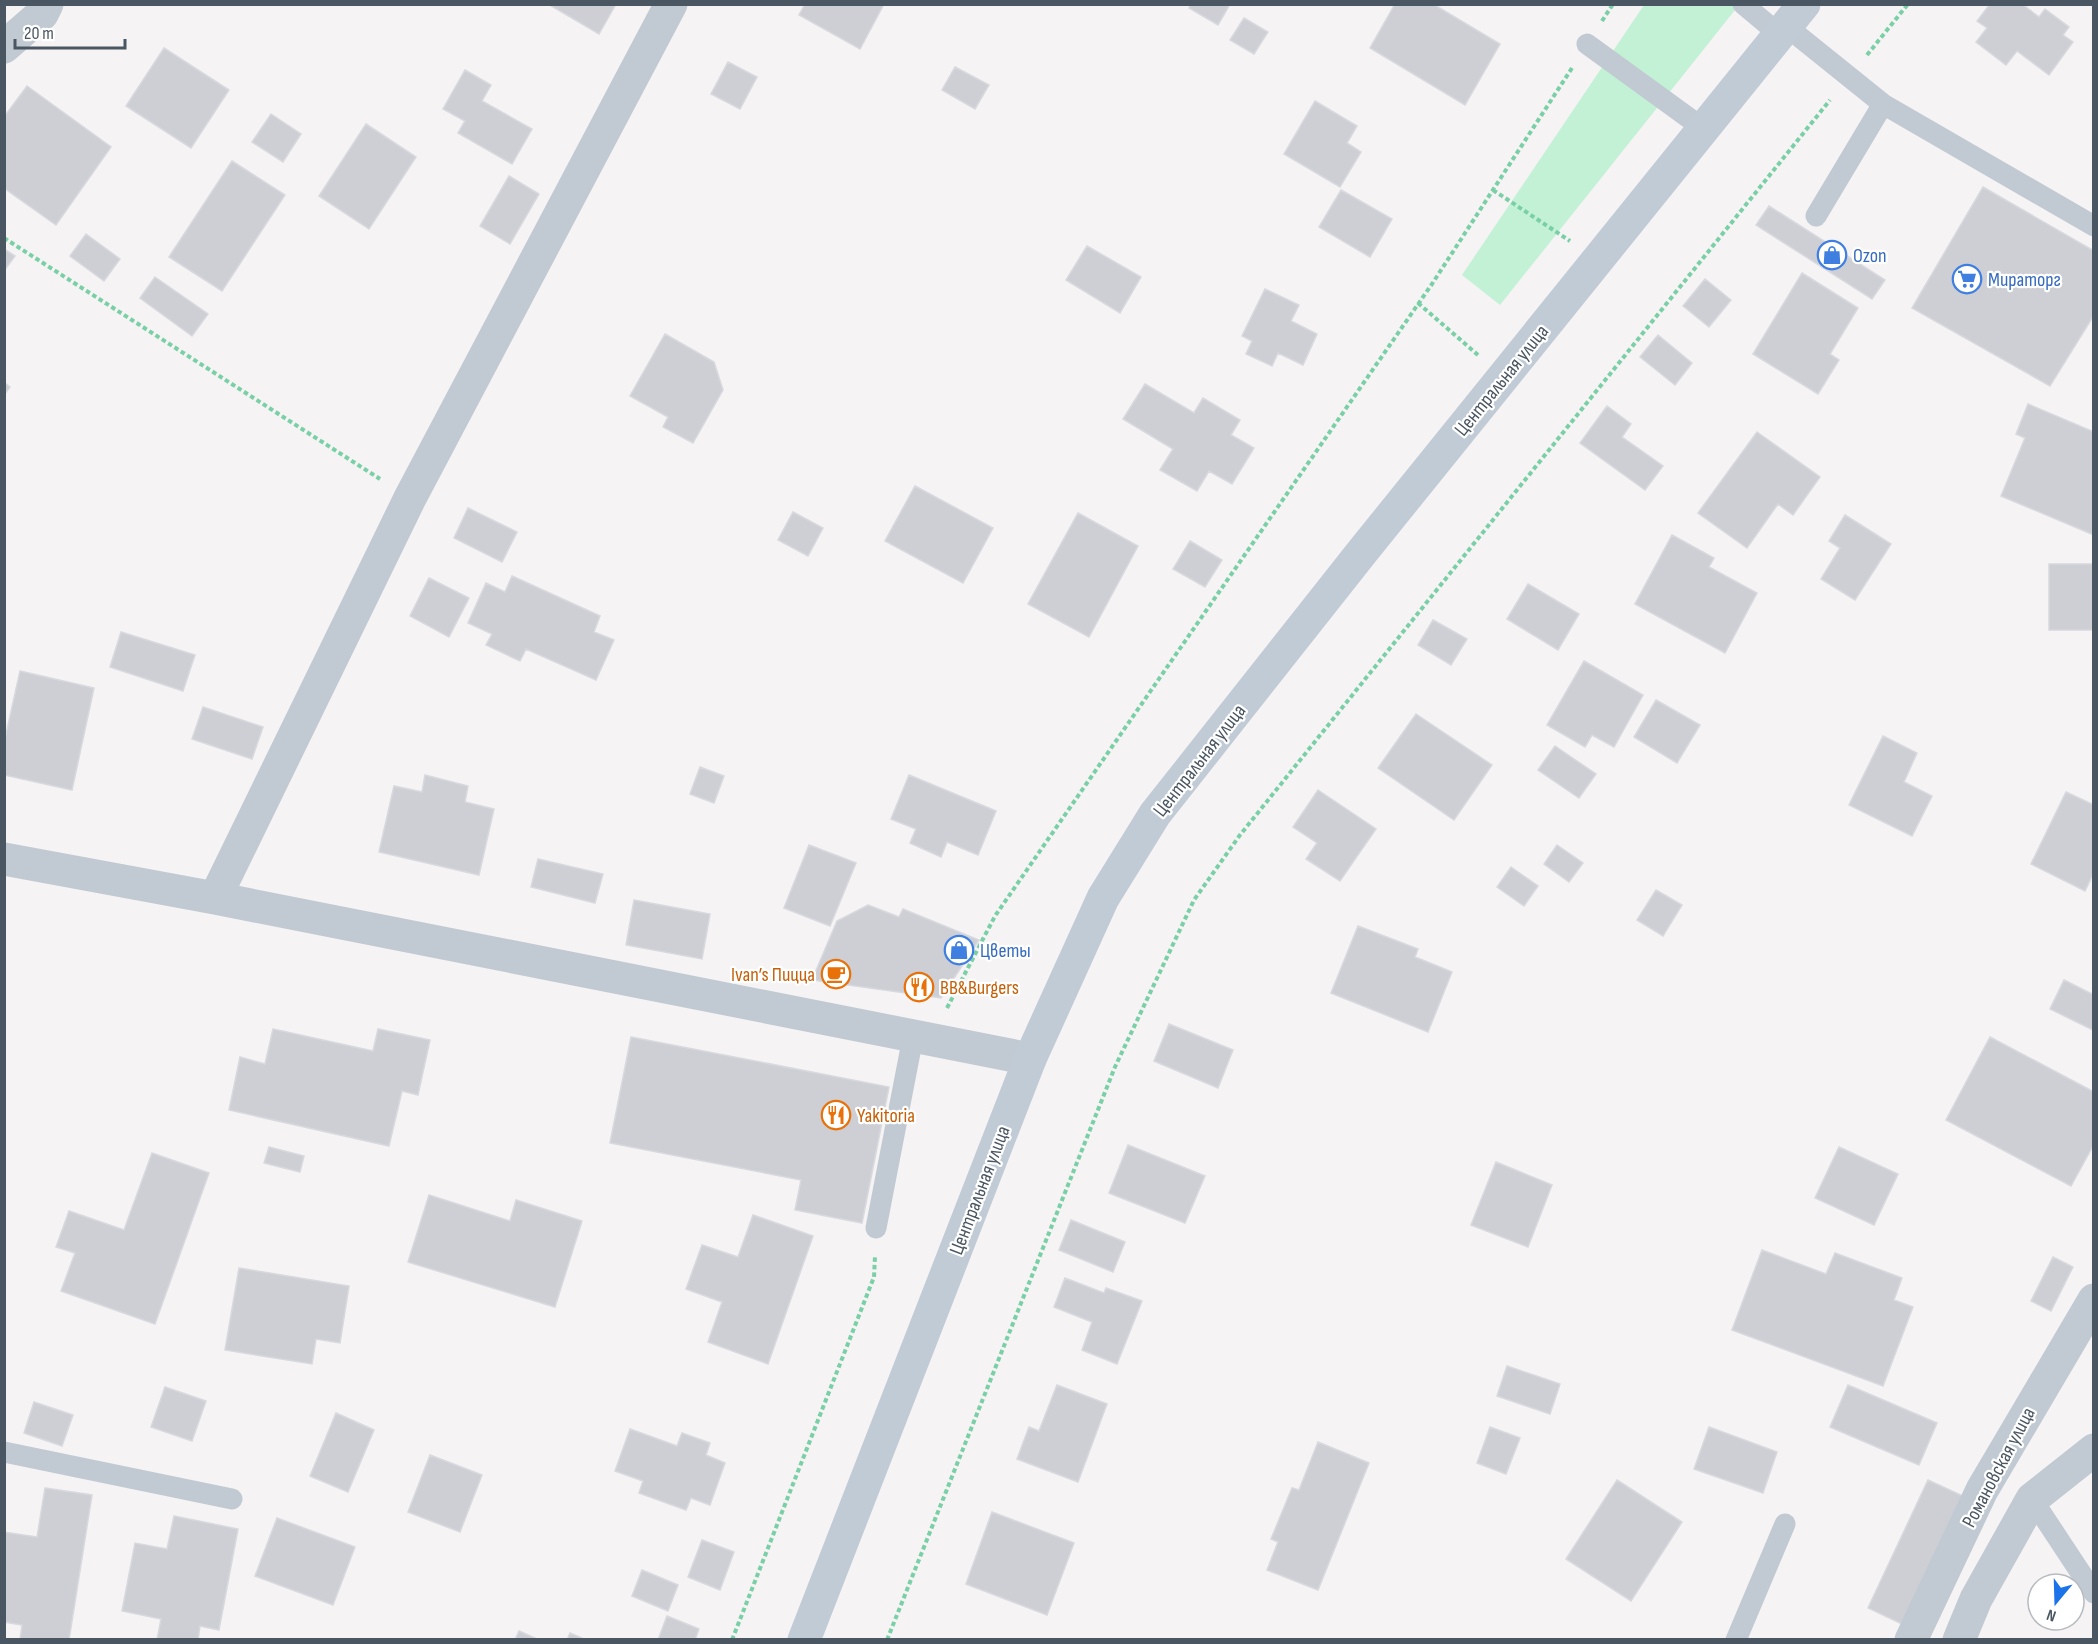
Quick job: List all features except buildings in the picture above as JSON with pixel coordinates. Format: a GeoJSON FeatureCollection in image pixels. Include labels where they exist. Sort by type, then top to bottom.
{"type":"FeatureCollection","features":[{"type":"Feature","properties":{"kind":"main road","name":"Центральная улица"},"geometry":{"type":"LineString","coordinates":[[804,1640],[1030,1059],[1103,898],[1155,814],[1790,22]]}},
{"type":"Feature","properties":{"kind":"street"},"geometry":{"type":"LineString","coordinates":[[4,47],[42,14],[47,4]]}},
{"type":"Feature","properties":{"kind":"street"},"geometry":{"type":"LineString","coordinates":[[215,898],[410,498],[670,4]]}},
{"type":"Feature","properties":{"kind":"street"},"geometry":{"type":"LineString","coordinates":[[4,859],[215,898],[1030,1059]]}},
{"type":"Feature","properties":{"kind":"street","name":"Романовская улица"},"geometry":{"type":"LineString","coordinates":[[1911,1640],[1982,1490],[2094,1299]]}},
{"type":"Feature","properties":{"kind":"street"},"geometry":{"type":"LineString","coordinates":[[1959,1640],[1976,1599],[2032,1499],[2094,1450]]}},
{"type":"Feature","properties":{"kind":"lane"},"geometry":{"type":"LineString","coordinates":[[1743,4],[1790,22],[1849,77],[1883,104],[2094,226]]}},
{"type":"Feature","properties":{"kind":"lane"},"geometry":{"type":"LineString","coordinates":[[1587,44],[1704,129]]}},
{"type":"Feature","properties":{"kind":"lane"},"geometry":{"type":"LineString","coordinates":[[1816,216],[1883,104]]}},
{"type":"Feature","properties":{"kind":"lane"},"geometry":{"type":"LineString","coordinates":[[876,1228],[922,1038]]}},
{"type":"Feature","properties":{"kind":"lane"},"geometry":{"type":"LineString","coordinates":[[4,1452],[232,1499]]}},
{"type":"Feature","properties":{"kind":"lane"},"geometry":{"type":"LineString","coordinates":[[2032,1499],[2094,1593]]}},
{"type":"Feature","properties":{"kind":"lane"},"geometry":{"type":"LineString","coordinates":[[1736,1640],[1785,1524]]}},
{"type":"Feature","properties":{"kind":"path"},"geometry":{"type":"LineString","coordinates":[[922,1038],[996,916],[1418,303],[1613,4]]}},
{"type":"Feature","properties":{"kind":"path"},"geometry":{"type":"LineString","coordinates":[[887,1640],[1115,1067],[1194,900],[1240,835],[1908,4]]}},
{"type":"Feature","properties":{"kind":"path"},"geometry":{"type":"LineString","coordinates":[[1493,190],[1578,247]]}},
{"type":"Feature","properties":{"kind":"path"},"geometry":{"type":"LineString","coordinates":[[4,238],[410,498]]}},
{"type":"Feature","properties":{"kind":"path"},"geometry":{"type":"LineString","coordinates":[[1418,303],[1503,378]]}},
{"type":"Feature","properties":{"kind":"path"},"geometry":{"type":"LineString","coordinates":[[732,1640],[874,1277],[876,1228]]}},
{"type":"Feature","properties":{"kind":"green space"},"geometry":{"type":"Polygon","coordinates":[[[1644,5],[1739,5],[1500,305],[1462,275],[1644,5]]]}},
{"type":"Feature","properties":{"kind":"place","name":"Ozon"},"geometry":{"type":"Point","coordinates":[1832,255]}},
{"type":"Feature","properties":{"kind":"place","name":"Мираторг"},"geometry":{"type":"Point","coordinates":[1967,279]}},
{"type":"Feature","properties":{"kind":"place","name":"Цветы"},"geometry":{"type":"Point","coordinates":[959,950]}},
{"type":"Feature","properties":{"kind":"place","name":"Ivan’s Пицца"},"geometry":{"type":"Point","coordinates":[836,974]}},
{"type":"Feature","properties":{"kind":"place","name":"BB&Burgers"},"geometry":{"type":"Point","coordinates":[919,987]}},
{"type":"Feature","properties":{"kind":"place","name":"Yakitoria"},"geometry":{"type":"Point","coordinates":[836,1115]}}]}
